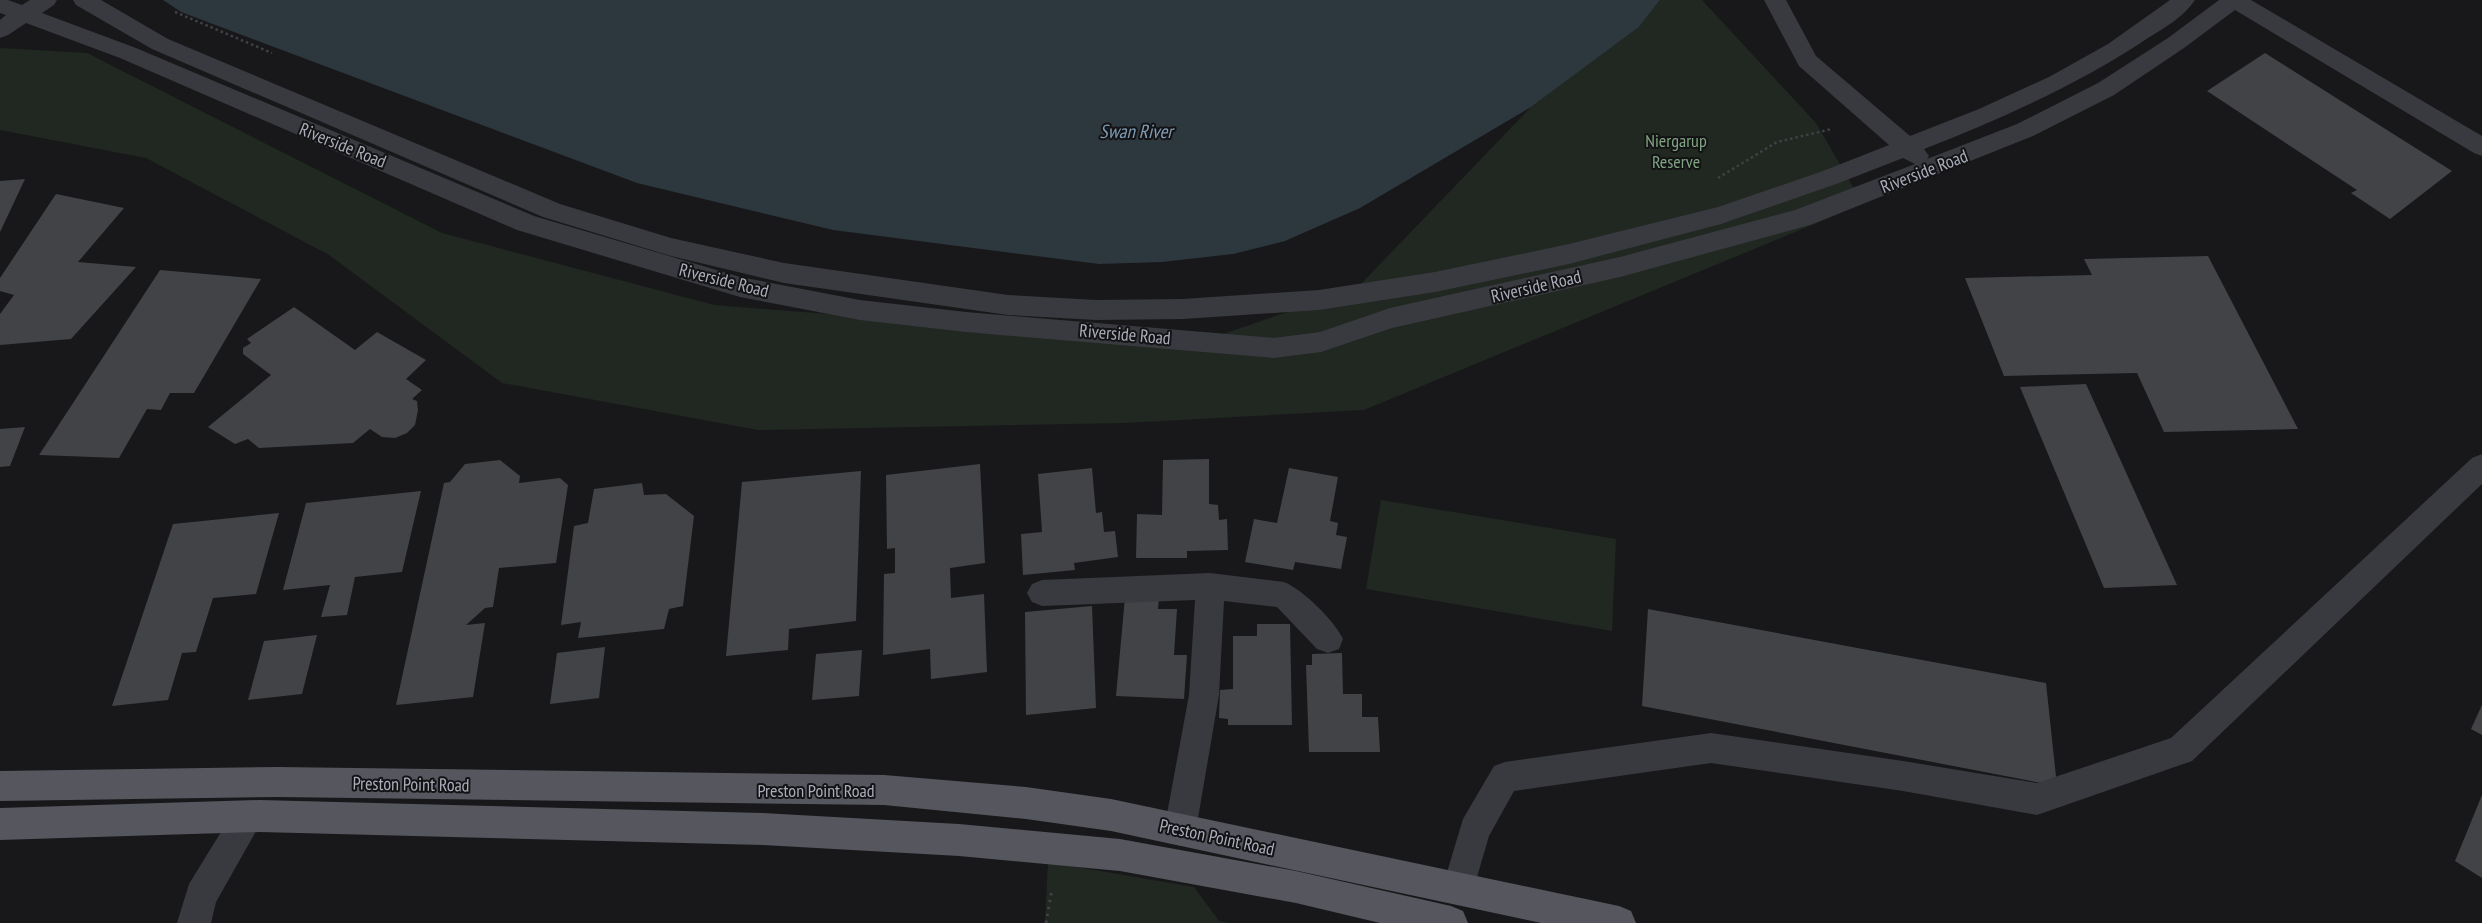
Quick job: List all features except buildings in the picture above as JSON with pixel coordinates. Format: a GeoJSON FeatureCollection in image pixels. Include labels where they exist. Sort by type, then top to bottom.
{"type":"FeatureCollection","features":[{"type":"Feature","properties":{"kind":"main road","name":"Preston Point Road"},"geometry":{"type":"LineString","coordinates":[[0,786],[278,782],[884,790],[1052,805],[1180,830],[1620,923]]}},
{"type":"Feature","properties":{"kind":"main road","name":"Preston Point Road"},"geometry":{"type":"LineString","coordinates":[[0,824],[248,817],[764,829],[1058,848],[1120,855],[1296,886],[1450,923]]}},
{"type":"Feature","properties":{"kind":"street"},"geometry":{"type":"LineString","coordinates":[[0,30],[26,15],[46,0]]}},
{"type":"Feature","properties":{"kind":"street","name":"Riverside Road"},"geometry":{"type":"LineString","coordinates":[[84,0],[160,44],[552,211],[671,247],[784,273],[1008,305],[1096,310],[1183,309],[1319,300],[1435,282],[1569,254],[1721,215],[1831,177],[1899,141],[1987,115],[2057,83],[2116,49],[2167,15],[2184,0]]}},
{"type":"Feature","properties":{"kind":"street"},"geometry":{"type":"LineString","coordinates":[[1775,0],[1807,60],[1931,168]]}},
{"type":"Feature","properties":{"kind":"street"},"geometry":{"type":"LineString","coordinates":[[2234,0],[2482,147]]}},
{"type":"Feature","properties":{"kind":"street","name":"Riverside Road"},"geometry":{"type":"LineString","coordinates":[[0,5],[55,24],[128,53],[526,223],[740,287],[860,310],[966,322],[1274,348],[1321,342],[1390,318],[1620,267],[1800,218],[2025,130],[2106,89],[2176,43],[2234,0]]}},
{"type":"Feature","properties":{"kind":"street"},"geometry":{"type":"LineString","coordinates":[[1458,889],[1474,830],[1505,777],[1711,748],[1903,776],[2037,800],[2181,750],[2482,466]]}},
{"type":"Feature","properties":{"kind":"street"},"geometry":{"type":"LineString","coordinates":[[1180,830],[1204,695],[1210,586]]}},
{"type":"Feature","properties":{"kind":"street"},"geometry":{"type":"LineString","coordinates":[[1042,593],[1210,586],[1284,595],[1328,639]]}},
{"type":"Feature","properties":{"kind":"street"},"geometry":{"type":"LineString","coordinates":[[194,923],[201,896],[248,817]]}},
{"type":"Feature","properties":{"kind":"path"},"geometry":{"type":"LineString","coordinates":[[169,9],[278,56]]}},
{"type":"Feature","properties":{"kind":"path"},"geometry":{"type":"LineString","coordinates":[[1714,181],[1777,142],[1834,128],[1899,141]]}},
{"type":"Feature","properties":{"kind":"green space","name":"Niergarup Reserve"},"geometry":{"type":"Polygon","coordinates":[[[1660,0],[1702,0],[1816,123],[1863,204],[1364,410],[1124,423],[758,430],[502,383],[329,255],[146,158],[0,130],[0,48],[87,53],[442,233],[714,305],[1197,343],[1357,288],[1531,107],[1639,27],[1660,0]]]}},
{"type":"Feature","properties":{"kind":"green space"},"geometry":{"type":"Polygon","coordinates":[[[1381,500],[1616,539],[1612,631],[1366,589],[1381,500]]]}},
{"type":"Feature","properties":{"kind":"green space"},"geometry":{"type":"Polygon","coordinates":[[[1048,862],[1194,887],[1219,921],[1229,923],[1045,923],[1048,862]]]}},
{"type":"Feature","properties":{"kind":"water","name":"Swan River"},"geometry":{"type":"Polygon","coordinates":[[[163,0],[1660,0],[1639,27],[1531,107],[1360,208],[1285,241],[1233,254],[1162,262],[1099,264],[833,230],[637,183],[181,12],[163,0]]]}}]}
